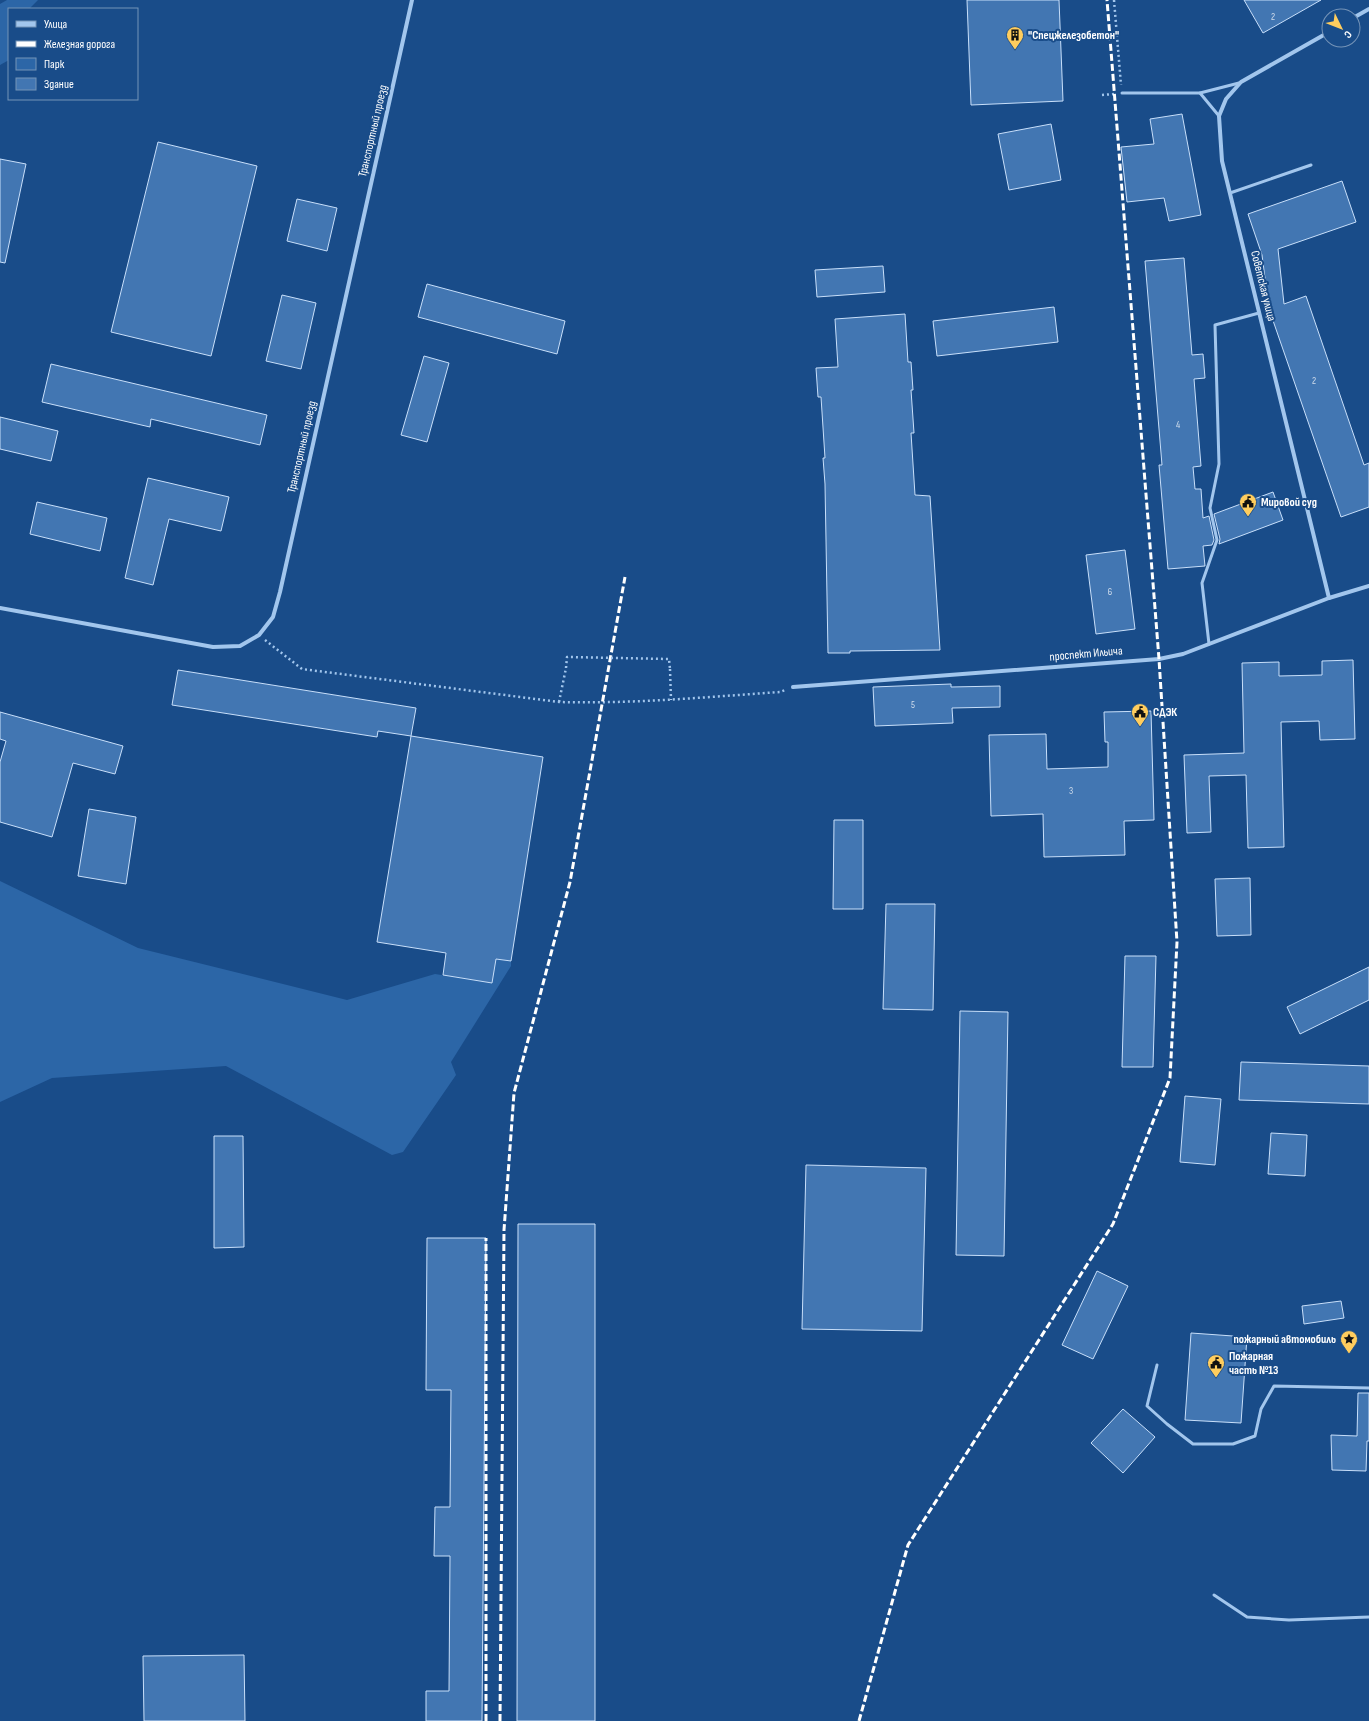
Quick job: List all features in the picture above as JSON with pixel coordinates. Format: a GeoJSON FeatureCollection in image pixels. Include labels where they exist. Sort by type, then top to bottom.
{"type":"FeatureCollection","features":[{"type":"Feature","properties":{"kind":"street","name":"Транспортный проезд"},"geometry":{"type":"LineString","coordinates":[[0,608],[213,647],[240,646],[259,635],[272,617],[280,592],[412,0]]}},
{"type":"Feature","properties":{"kind":"street"},"geometry":{"type":"LineString","coordinates":[[1218,116],[1226,99],[1241,82],[1321,37]]}},
{"type":"Feature","properties":{"kind":"street","name":"Советская улица"},"geometry":{"type":"LineString","coordinates":[[1218,116],[1222,161],[1329,598]]}},
{"type":"Feature","properties":{"kind":"street","name":"проспект Ильича"},"geometry":{"type":"LineString","coordinates":[[793,687],[1159,659],[1183,654],[1329,598],[1369,586]]}},
{"type":"Feature","properties":{"kind":"lane"},"geometry":{"type":"LineString","coordinates":[[1122,93],[1200,93],[1241,82]]}},
{"type":"Feature","properties":{"kind":"lane"},"geometry":{"type":"LineString","coordinates":[[1200,93],[1218,116]]}},
{"type":"Feature","properties":{"kind":"lane"},"geometry":{"type":"LineString","coordinates":[[1230,193],[1310,165]]}},
{"type":"Feature","properties":{"kind":"lane"},"geometry":{"type":"LineString","coordinates":[[1209,644],[1202,583],[1217,540],[1210,508],[1219,464],[1215,325],[1259,313]]}},
{"type":"Feature","properties":{"kind":"lane"},"geometry":{"type":"LineString","coordinates":[[1157,1365],[1147,1406],[1193,1444],[1233,1444],[1255,1436],[1261,1409],[1274,1386],[1369,1388]]}},
{"type":"Feature","properties":{"kind":"lane"},"geometry":{"type":"LineString","coordinates":[[1214,1595],[1248,1617],[1289,1620],[1369,1617]]}},
{"type":"Feature","properties":{"kind":"path"},"geometry":{"type":"LineString","coordinates":[[1114,0],[1122,93]]}},
{"type":"Feature","properties":{"kind":"path"},"geometry":{"type":"LineString","coordinates":[[259,635],[302,669],[559,702],[602,703],[671,700],[780,692],[793,687]]}},
{"type":"Feature","properties":{"kind":"path"},"geometry":{"type":"LineString","coordinates":[[559,702],[567,657],[669,659],[671,700]]}},
{"type":"Feature","properties":{"kind":"green space"},"geometry":{"type":"Polygon","coordinates":[[[7,0],[38,0],[30,8],[8,8],[8,61],[0,65],[0,4],[7,0]]]}},
{"type":"Feature","properties":{"kind":"green space"},"geometry":{"type":"Polygon","coordinates":[[[0,881],[138,948],[347,1000],[435,974],[492,983],[496,959],[511,961],[511,966],[451,1062],[456,1075],[403,1152],[392,1155],[226,1066],[52,1078],[0,1102],[0,881]]]}},
{"type":"Feature","properties":{"kind":"building","name":"\"Спецжелезобетон\""},"geometry":{"type":"Polygon","coordinates":[[[967,0],[1059,0],[1063,101],[971,105],[967,0]]]}},
{"type":"Feature","properties":{"kind":"building"},"geometry":{"type":"Polygon","coordinates":[[[1244,0],[1321,0],[1263,33],[1244,0]]]}},
{"type":"Feature","properties":{"kind":"building"},"geometry":{"type":"Polygon","coordinates":[[[1182,114],[1201,215],[1169,221],[1164,198],[1127,202],[1121,147],[1154,144],[1150,119],[1182,114]]]}},
{"type":"Feature","properties":{"kind":"building"},"geometry":{"type":"Polygon","coordinates":[[[1051,124],[1061,180],[1009,190],[998,134],[1051,124]]]}},
{"type":"Feature","properties":{"kind":"building"},"geometry":{"type":"Polygon","coordinates":[[[158,142],[257,166],[211,356],[111,332],[158,142]]]}},
{"type":"Feature","properties":{"kind":"building"},"geometry":{"type":"Polygon","coordinates":[[[0,159],[26,164],[5,263],[0,262],[0,159]]]}},
{"type":"Feature","properties":{"kind":"building"},"geometry":{"type":"Polygon","coordinates":[[[1342,181],[1356,222],[1278,249],[1284,304],[1306,296],[1364,465],[1369,463],[1369,507],[1341,517],[1269,309],[1262,255],[1248,214],[1342,181]]]}},
{"type":"Feature","properties":{"kind":"building"},"geometry":{"type":"Polygon","coordinates":[[[297,199],[337,208],[327,251],[287,241],[297,199]]]}},
{"type":"Feature","properties":{"kind":"building"},"geometry":{"type":"Polygon","coordinates":[[[1184,258],[1192,355],[1203,354],[1205,378],[1194,379],[1201,466],[1193,467],[1195,489],[1201,489],[1203,518],[1209,516],[1214,540],[1212,545],[1203,546],[1205,566],[1168,569],[1159,465],[1162,465],[1145,261],[1184,258]]]}},
{"type":"Feature","properties":{"kind":"building"},"geometry":{"type":"Polygon","coordinates":[[[883,266],[885,292],[817,297],[815,270],[883,266]]]}},
{"type":"Feature","properties":{"kind":"building"},"geometry":{"type":"Polygon","coordinates":[[[427,284],[565,321],[557,354],[418,317],[427,284]]]}},
{"type":"Feature","properties":{"kind":"building"},"geometry":{"type":"Polygon","coordinates":[[[282,295],[316,303],[301,369],[266,361],[282,295]]]}},
{"type":"Feature","properties":{"kind":"building"},"geometry":{"type":"Polygon","coordinates":[[[1054,307],[1058,342],[937,356],[933,321],[1054,307]]]}},
{"type":"Feature","properties":{"kind":"building"},"geometry":{"type":"Polygon","coordinates":[[[905,314],[908,362],[911,362],[913,390],[911,390],[914,433],[911,433],[915,495],[930,496],[940,650],[850,651],[850,653],[828,653],[825,484],[823,458],[825,458],[821,397],[818,397],[816,368],[838,367],[835,319],[905,314]]]}},
{"type":"Feature","properties":{"kind":"building"},"geometry":{"type":"Polygon","coordinates":[[[424,356],[449,363],[427,442],[401,435],[424,356]]]}},
{"type":"Feature","properties":{"kind":"building"},"geometry":{"type":"Polygon","coordinates":[[[51,364],[267,415],[260,445],[151,419],[150,427],[42,402],[51,364]]]}},
{"type":"Feature","properties":{"kind":"building"},"geometry":{"type":"Polygon","coordinates":[[[0,417],[58,431],[51,461],[0,449],[0,417]]]}},
{"type":"Feature","properties":{"kind":"building"},"geometry":{"type":"Polygon","coordinates":[[[148,478],[229,497],[221,531],[169,519],[153,585],[125,578],[148,478]]]}},
{"type":"Feature","properties":{"kind":"building","name":"Мировой суд"},"geometry":{"type":"Polygon","coordinates":[[[1273,492],[1283,520],[1219,544],[1220,539],[1214,514],[1273,492]]]}},
{"type":"Feature","properties":{"kind":"building"},"geometry":{"type":"Polygon","coordinates":[[[37,502],[107,518],[100,551],[30,534],[37,502]]]}},
{"type":"Feature","properties":{"kind":"building"},"geometry":{"type":"Polygon","coordinates":[[[1125,550],[1135,629],[1096,634],[1086,555],[1125,550]]]}},
{"type":"Feature","properties":{"kind":"building"},"geometry":{"type":"Polygon","coordinates":[[[1353,660],[1355,739],[1320,740],[1319,721],[1281,722],[1284,847],[1248,848],[1246,775],[1209,776],[1211,832],[1187,833],[1184,755],[1244,753],[1242,663],[1279,662],[1279,676],[1322,675],[1322,661],[1353,660]]]}},
{"type":"Feature","properties":{"kind":"building"},"geometry":{"type":"Polygon","coordinates":[[[178,670],[416,708],[411,736],[378,731],[377,737],[172,705],[178,670]]]}},
{"type":"Feature","properties":{"kind":"building"},"geometry":{"type":"Polygon","coordinates":[[[951,684],[951,687],[1000,686],[1000,707],[952,708],[953,723],[875,726],[873,687],[951,684]]]}},
{"type":"Feature","properties":{"kind":"building"},"geometry":{"type":"Polygon","coordinates":[[[1151,711],[1154,820],[1124,821],[1125,855],[1044,857],[1043,814],[991,816],[989,735],[1046,734],[1047,769],[1108,767],[1108,742],[1105,742],[1104,712],[1151,711]]]}},
{"type":"Feature","properties":{"kind":"building"},"geometry":{"type":"Polygon","coordinates":[[[0,712],[123,746],[115,774],[73,763],[52,837],[0,822],[0,762],[6,741],[0,739],[0,712]]]}},
{"type":"Feature","properties":{"kind":"building"},"geometry":{"type":"Polygon","coordinates":[[[411,736],[543,757],[511,961],[496,959],[492,983],[443,975],[446,953],[377,942],[411,736]]]}},
{"type":"Feature","properties":{"kind":"building"},"geometry":{"type":"Polygon","coordinates":[[[89,809],[136,817],[126,884],[78,876],[89,809]]]}},
{"type":"Feature","properties":{"kind":"building"},"geometry":{"type":"Polygon","coordinates":[[[834,820],[863,820],[863,909],[833,909],[834,820]]]}},
{"type":"Feature","properties":{"kind":"building"},"geometry":{"type":"Polygon","coordinates":[[[1250,878],[1251,935],[1217,936],[1215,879],[1250,878]]]}},
{"type":"Feature","properties":{"kind":"building"},"geometry":{"type":"Polygon","coordinates":[[[886,904],[935,904],[933,1010],[883,1009],[886,904]]]}},
{"type":"Feature","properties":{"kind":"building"},"geometry":{"type":"Polygon","coordinates":[[[1125,956],[1156,956],[1153,1067],[1122,1067],[1125,956]]]}},
{"type":"Feature","properties":{"kind":"building"},"geometry":{"type":"Polygon","coordinates":[[[1369,967],[1369,1000],[1300,1034],[1287,1007],[1369,967]]]}},
{"type":"Feature","properties":{"kind":"building"},"geometry":{"type":"Polygon","coordinates":[[[960,1011],[1008,1012],[1004,1256],[956,1255],[960,1011]]]}},
{"type":"Feature","properties":{"kind":"building"},"geometry":{"type":"Polygon","coordinates":[[[1241,1062],[1369,1066],[1369,1104],[1239,1100],[1241,1062]]]}},
{"type":"Feature","properties":{"kind":"building"},"geometry":{"type":"Polygon","coordinates":[[[1185,1096],[1221,1099],[1215,1165],[1180,1162],[1185,1096]]]}},
{"type":"Feature","properties":{"kind":"building"},"geometry":{"type":"Polygon","coordinates":[[[1271,1133],[1307,1135],[1305,1176],[1268,1174],[1271,1133]]]}},
{"type":"Feature","properties":{"kind":"building"},"geometry":{"type":"Polygon","coordinates":[[[214,1136],[243,1136],[244,1247],[214,1248],[214,1136]]]}},
{"type":"Feature","properties":{"kind":"building"},"geometry":{"type":"Polygon","coordinates":[[[806,1165],[926,1168],[922,1331],[802,1329],[806,1165]]]}},
{"type":"Feature","properties":{"kind":"building"},"geometry":{"type":"Polygon","coordinates":[[[518,1224],[595,1224],[595,1721],[517,1721],[518,1224]]]}},
{"type":"Feature","properties":{"kind":"building"},"geometry":{"type":"Polygon","coordinates":[[[427,1238],[486,1238],[482,1721],[426,1721],[426,1691],[449,1691],[450,1556],[434,1556],[435,1507],[450,1507],[451,1390],[426,1390],[427,1238]]]}},
{"type":"Feature","properties":{"kind":"building"},"geometry":{"type":"Polygon","coordinates":[[[1097,1271],[1128,1286],[1093,1359],[1062,1345],[1097,1271]]]}},
{"type":"Feature","properties":{"kind":"building"},"geometry":{"type":"Polygon","coordinates":[[[1341,1301],[1344,1318],[1304,1324],[1302,1306],[1341,1301]]]}},
{"type":"Feature","properties":{"kind":"building","name":"Пожарная часть №13"},"geometry":{"type":"Polygon","coordinates":[[[1191,1333],[1247,1337],[1241,1423],[1185,1420],[1191,1333]]]}},
{"type":"Feature","properties":{"kind":"building"},"geometry":{"type":"Polygon","coordinates":[[[1358,1393],[1369,1393],[1369,1441],[1367,1441],[1366,1471],[1332,1470],[1331,1435],[1357,1436],[1358,1393]]]}},
{"type":"Feature","properties":{"kind":"building"},"geometry":{"type":"Polygon","coordinates":[[[1123,1409],[1155,1437],[1123,1473],[1091,1443],[1123,1409]]]}},
{"type":"Feature","properties":{"kind":"building"},"geometry":{"type":"Polygon","coordinates":[[[244,1655],[245,1721],[144,1721],[143,1656],[244,1655]]]}},
{"type":"Feature","properties":{"kind":"railway"},"geometry":{"type":"LineString","coordinates":[[859,1721],[908,1545],[1113,1224],[1170,1078],[1177,942],[1159,659],[1107,0]]}},
{"type":"Feature","properties":{"kind":"railway"},"geometry":{"type":"LineString","coordinates":[[500,1721],[504,1230],[514,1093],[570,882],[625,577]]}},
{"type":"Feature","properties":{"kind":"railway"},"geometry":{"type":"LineString","coordinates":[[486,1238],[486,1721]]}},
{"type":"Feature","properties":{"kind":"place","name":"\"Спецжелезобетон\""},"geometry":{"type":"Point","coordinates":[1015,50]}},
{"type":"Feature","properties":{"kind":"place","name":"Мировой суд"},"geometry":{"type":"Point","coordinates":[1248,517]}},
{"type":"Feature","properties":{"kind":"place","name":"СДЭК"},"geometry":{"type":"Point","coordinates":[1140,727]}},
{"type":"Feature","properties":{"kind":"place","name":"пожарный автомобиль"},"geometry":{"type":"Point","coordinates":[1349,1354]}},
{"type":"Feature","properties":{"kind":"place","name":"Пожарная часть №13"},"geometry":{"type":"Point","coordinates":[1216,1378]}}]}
